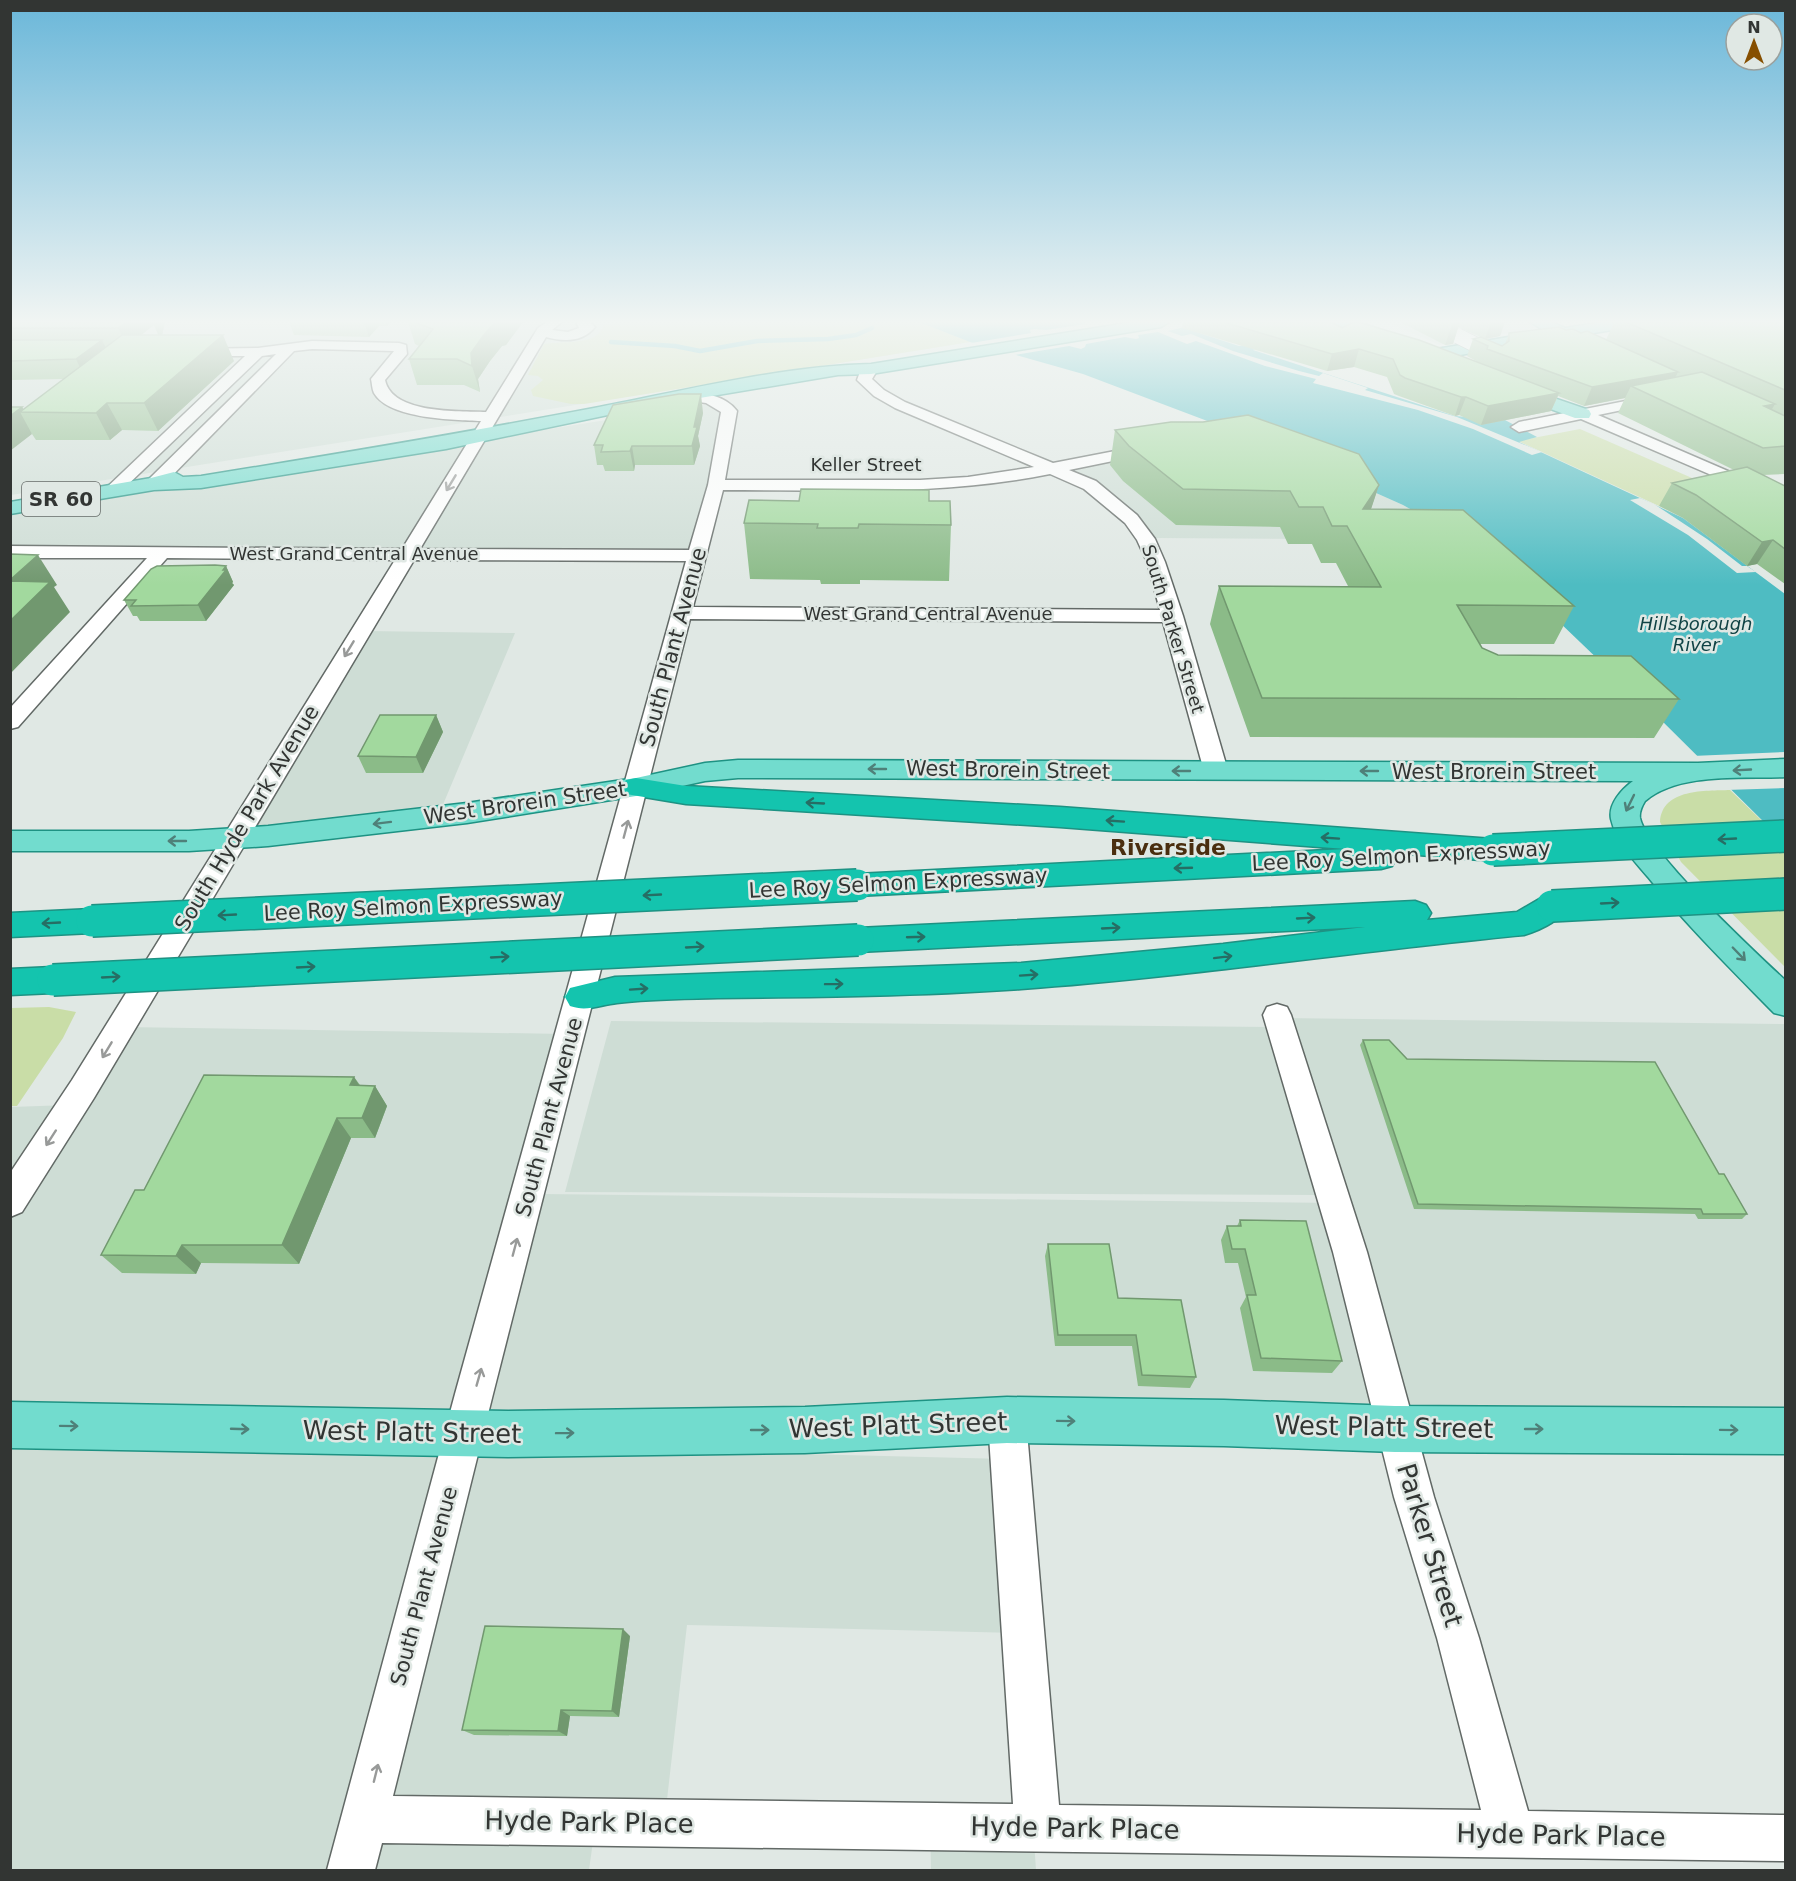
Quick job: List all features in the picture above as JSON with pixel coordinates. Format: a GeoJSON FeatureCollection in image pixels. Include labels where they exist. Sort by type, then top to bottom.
{"type":"FeatureCollection","features":[{"type":"Feature","properties":{"kind":"highway"},"geometry":{"type":"LineString","coordinates":[[636,787],[686,795],[1060,817],[1493,850]]}},
{"type":"Feature","properties":{"kind":"highway","name":"Lee Roy Selmon Expressway"},"geometry":{"type":"LineString","coordinates":[[10,925],[1319,863],[1493,850],[1785,836]]}},
{"type":"Feature","properties":{"kind":"highway"},"geometry":{"type":"LineString","coordinates":[[10,982],[1785,894]]}},
{"type":"Feature","properties":{"kind":"highway"},"geometry":{"type":"LineString","coordinates":[[582,997],[615,990],[681,986],[933,981],[1123,968],[1524,923],[1552,906]]}},
{"type":"Feature","properties":{"kind":"main road","name":"SR 60"},"geometry":{"type":"LineString","coordinates":[[615,411],[619,410]]}},
{"type":"Feature","properties":{"kind":"main road","name":"SR 60"},"geometry":{"type":"LineString","coordinates":[[10,508],[154,484],[176,485],[213,481],[446,443],[485,425],[615,411],[657,410]]}},
{"type":"Feature","properties":{"kind":"main road"},"geometry":{"type":"LineString","coordinates":[[1575,410],[1582,414]]}},
{"type":"Feature","properties":{"kind":"main road","name":"West Brorein Street"},"geometry":{"type":"LineString","coordinates":[[10,841],[189,841],[235,838],[429,818],[636,787],[705,772],[747,769],[1698,772],[1785,768]]}},
{"type":"Feature","properties":{"kind":"main road"},"geometry":{"type":"LineString","coordinates":[[1698,772],[1655,780],[1644,786],[1629,801],[1625,820],[1630,833],[1655,867],[1785,1003]]}},
{"type":"Feature","properties":{"kind":"main road","name":"West Platt Street"},"geometry":{"type":"LineString","coordinates":[[10,1425],[465,1433],[805,1430],[1007,1420],[1224,1423],[1395,1430],[1785,1431]]}},
{"type":"Feature","properties":{"kind":"street"},"geometry":{"type":"LineString","coordinates":[[111,491],[197,410]]}},
{"type":"Feature","properties":{"kind":"street"},"geometry":{"type":"LineString","coordinates":[[154,484],[229,410]]}},
{"type":"Feature","properties":{"kind":"street"},"geometry":{"type":"LineString","coordinates":[[420,410],[485,425]]}},
{"type":"Feature","properties":{"kind":"street","name":"South Hyde Park Avenue"},"geometry":{"type":"LineString","coordinates":[[10,1202],[83,1089],[495,410]]}},
{"type":"Feature","properties":{"kind":"street","name":"South Plant Avenue"},"geometry":{"type":"LineString","coordinates":[[351,1870],[716,485],[729,416],[727,410]]}},
{"type":"Feature","properties":{"kind":"street","name":"South Parker Street"},"geometry":{"type":"LineString","coordinates":[[913,410],[1090,485],[1137,525],[1155,556],[1216,771]]}},
{"type":"Feature","properties":{"kind":"street"},"geometry":{"type":"LineString","coordinates":[[1519,427],[1602,410]]}},
{"type":"Feature","properties":{"kind":"street"},"geometry":{"type":"LineString","coordinates":[[1582,414],[1782,499]]}},
{"type":"Feature","properties":{"kind":"street"},"geometry":{"type":"LineString","coordinates":[[172,433],[206,433]]}},
{"type":"Feature","properties":{"kind":"street","name":"Keller Street"},"geometry":{"type":"LineString","coordinates":[[716,485],[920,485],[1009,476],[1159,447]]}},
{"type":"Feature","properties":{"kind":"street"},"geometry":{"type":"LineString","coordinates":[[1009,476],[1020,466],[1018,456]]}},
{"type":"Feature","properties":{"kind":"street","name":"West Grand Central Avenue"},"geometry":{"type":"LineString","coordinates":[[10,552],[697,556]]}},
{"type":"Feature","properties":{"kind":"street"},"geometry":{"type":"LineString","coordinates":[[10,722],[162,554]]}},
{"type":"Feature","properties":{"kind":"street","name":"West Grand Central Avenue"},"geometry":{"type":"LineString","coordinates":[[683,613],[1173,616]]}},
{"type":"Feature","properties":{"kind":"street","name":"Parker Street"},"geometry":{"type":"LineString","coordinates":[[1277,1015],[1350,1252],[1395,1430],[1458,1638],[1510,1834]]}},
{"type":"Feature","properties":{"kind":"street"},"geometry":{"type":"LineString","coordinates":[[1007,1420],[1038,1827]]}},
{"type":"Feature","properties":{"kind":"street","name":"Hyde Park Place"},"geometry":{"type":"LineString","coordinates":[[364,1819],[1785,1838]]}},
{"type":"Feature","properties":{"kind":"shaded area"},"geometry":{"type":"Polygon","coordinates":[[[11,410],[545,410],[11,495],[11,410]]]}},
{"type":"Feature","properties":{"kind":"shaded area"},"geometry":{"type":"Polygon","coordinates":[[[671,410],[727,410],[693,553],[11,552],[11,514],[671,410]]]}},
{"type":"Feature","properties":{"kind":"shaded area"},"geometry":{"type":"Polygon","coordinates":[[[1255,439],[1403,505],[1465,540],[1155,538],[1130,515],[1063,470],[1182,441],[1255,439]]]}},
{"type":"Feature","properties":{"kind":"shaded area"},"geometry":{"type":"Polygon","coordinates":[[[366,631],[515,633],[442,807],[231,837],[366,631]]]}},
{"type":"Feature","properties":{"kind":"shaded area"},"geometry":{"type":"Polygon","coordinates":[[[1281,1018],[1785,1024],[1785,1438],[478,1423],[541,1194],[1338,1203],[1281,1018]]]}},
{"type":"Feature","properties":{"kind":"shaded area"},"geometry":{"type":"Polygon","coordinates":[[[611,1021],[1271,1027],[1319,1195],[565,1192],[611,1021]]]}},
{"type":"Feature","properties":{"kind":"shaded area"},"geometry":{"type":"Polygon","coordinates":[[[124,1027],[565,1034],[459,1431],[11,1421],[10,1213],[124,1027]]]}},
{"type":"Feature","properties":{"kind":"shaded area"},"geometry":{"type":"Polygon","coordinates":[[[68,1105],[11,1197],[11,1107],[68,1105]]]}},
{"type":"Feature","properties":{"kind":"shaded area"},"geometry":{"type":"Polygon","coordinates":[[[11,1440],[477,1446],[1006,1459],[1017,1633],[687,1625],[665,1817],[597,1813],[589,1870],[11,1870],[11,1440]]]}},
{"type":"Feature","properties":{"kind":"shaded area"},"geometry":{"type":"Polygon","coordinates":[[[1032,1811],[1036,1870],[931,1870],[930,1813],[1032,1811]]]}},
{"type":"Feature","properties":{"kind":"green space"},"geometry":{"type":"Polygon","coordinates":[[[1580,429],[1724,492],[1659,506],[1518,441],[1580,429]]]}},
{"type":"Feature","properties":{"kind":"green space"},"geometry":{"type":"Polygon","coordinates":[[[1730,790],[1785,843],[1785,967],[1681,862],[1660,822],[1668,803],[1677,797],[1698,792],[1730,790]]]}},
{"type":"Feature","properties":{"kind":"green space"},"geometry":{"type":"Polygon","coordinates":[[[49,1007],[76,1012],[63,1038],[17,1106],[11,1106],[11,1008],[49,1007]]]}},
{"type":"Feature","properties":{"kind":"water","name":"Hillsborough River"},"geometry":{"type":"Polygon","coordinates":[[[1178,410],[1436,410],[1455,416],[1505,420],[1537,437],[1519,442],[1683,518],[1785,594],[1785,843],[1532,596],[1465,540],[1403,505],[1255,439],[1178,410]]]}},
{"type":"Feature","properties":{"kind":"pier"},"geometry":{"type":"Polygon","coordinates":[[[1418,410],[1432,410],[1457,417],[1542,452],[1532,455],[1473,429],[1418,410]]]}},
{"type":"Feature","properties":{"kind":"pier"},"geometry":{"type":"Polygon","coordinates":[[[1640,498],[1654,504],[1707,539],[1742,566],[1747,566],[1756,572],[1737,573],[1688,535],[1630,500],[1640,498]]]}},
{"type":"Feature","properties":{"kind":"pier"},"geometry":{"type":"Polygon","coordinates":[[[1785,752],[1785,788],[1726,790],[1692,756],[1785,752]]]}},
{"type":"Feature","properties":{"kind":"building"},"geometry":{"type":"Polygon","coordinates":[[[10,410],[18,410],[10,416],[10,410]]]}},
{"type":"Feature","properties":{"kind":"building"},"geometry":{"type":"Polygon","coordinates":[[[23,410],[100,410],[96,413],[20,412],[23,410]]]}},
{"type":"Feature","properties":{"kind":"building"},"geometry":{"type":"Polygon","coordinates":[[[611,410],[698,410],[694,427],[697,427],[692,446],[632,446],[630,451],[601,452],[603,445],[594,445],[611,410]]]}},
{"type":"Feature","properties":{"kind":"building"},"geometry":{"type":"Polygon","coordinates":[[[1682,410],[1772,410],[1785,416],[1785,446],[1763,448],[1682,410]]]}},
{"type":"Feature","properties":{"kind":"building"},"geometry":{"type":"Polygon","coordinates":[[[1248,415],[1359,454],[1379,485],[1363,509],[1463,510],[1574,606],[1457,605],[1482,648],[1498,655],[1631,656],[1679,699],[1262,698],[1219,586],[1381,587],[1347,526],[1332,526],[1323,507],[1299,507],[1290,491],[1183,489],[1129,446],[1115,430],[1171,422],[1203,422],[1248,415]]]}},
{"type":"Feature","properties":{"kind":"building"},"geometry":{"type":"Polygon","coordinates":[[[1747,467],[1785,486],[1785,549],[1773,540],[1762,542],[1696,495],[1672,483],[1747,467]]]}},
{"type":"Feature","properties":{"kind":"building"},"geometry":{"type":"Polygon","coordinates":[[[801,489],[929,490],[929,501],[950,501],[951,525],[859,524],[858,528],[817,528],[818,524],[744,523],[749,500],[799,501],[801,489]]]}},
{"type":"Feature","properties":{"kind":"building"},"geometry":{"type":"Polygon","coordinates":[[[10,554],[38,555],[10,580],[10,554]]]}},
{"type":"Feature","properties":{"kind":"building"},"geometry":{"type":"Polygon","coordinates":[[[157,566],[226,566],[223,570],[226,570],[198,605],[131,606],[136,600],[124,600],[151,569],[157,566]]]}},
{"type":"Feature","properties":{"kind":"building"},"geometry":{"type":"Polygon","coordinates":[[[10,581],[50,582],[10,621],[10,581]]]}},
{"type":"Feature","properties":{"kind":"building"},"geometry":{"type":"Polygon","coordinates":[[[380,715],[436,715],[416,757],[358,756],[380,715]]]}},
{"type":"Feature","properties":{"kind":"building"},"geometry":{"type":"Polygon","coordinates":[[[1363,1040],[1389,1040],[1407,1059],[1655,1062],[1719,1174],[1724,1174],[1747,1214],[1703,1214],[1701,1209],[1418,1204],[1363,1040]]]}},
{"type":"Feature","properties":{"kind":"building"},"geometry":{"type":"Polygon","coordinates":[[[204,1075],[354,1077],[350,1085],[375,1086],[362,1118],[337,1118],[282,1245],[182,1245],[176,1256],[101,1255],[135,1190],[144,1190],[204,1075]]]}},
{"type":"Feature","properties":{"kind":"building"},"geometry":{"type":"Polygon","coordinates":[[[1240,1220],[1306,1221],[1342,1361],[1261,1358],[1247,1295],[1256,1295],[1245,1249],[1232,1249],[1227,1226],[1241,1226],[1240,1220]]]}},
{"type":"Feature","properties":{"kind":"building"},"geometry":{"type":"Polygon","coordinates":[[[1048,1244],[1109,1244],[1118,1298],[1181,1300],[1196,1377],[1142,1375],[1136,1335],[1058,1335],[1048,1244]]]}},
{"type":"Feature","properties":{"kind":"building"},"geometry":{"type":"Polygon","coordinates":[[[485,1626],[623,1629],[612,1711],[561,1710],[558,1731],[462,1730],[485,1626]]]}},
{"type":"Feature","properties":{"kind":"district","name":"Riverside"},"geometry":{"type":"Point","coordinates":[1168,847]}}]}
